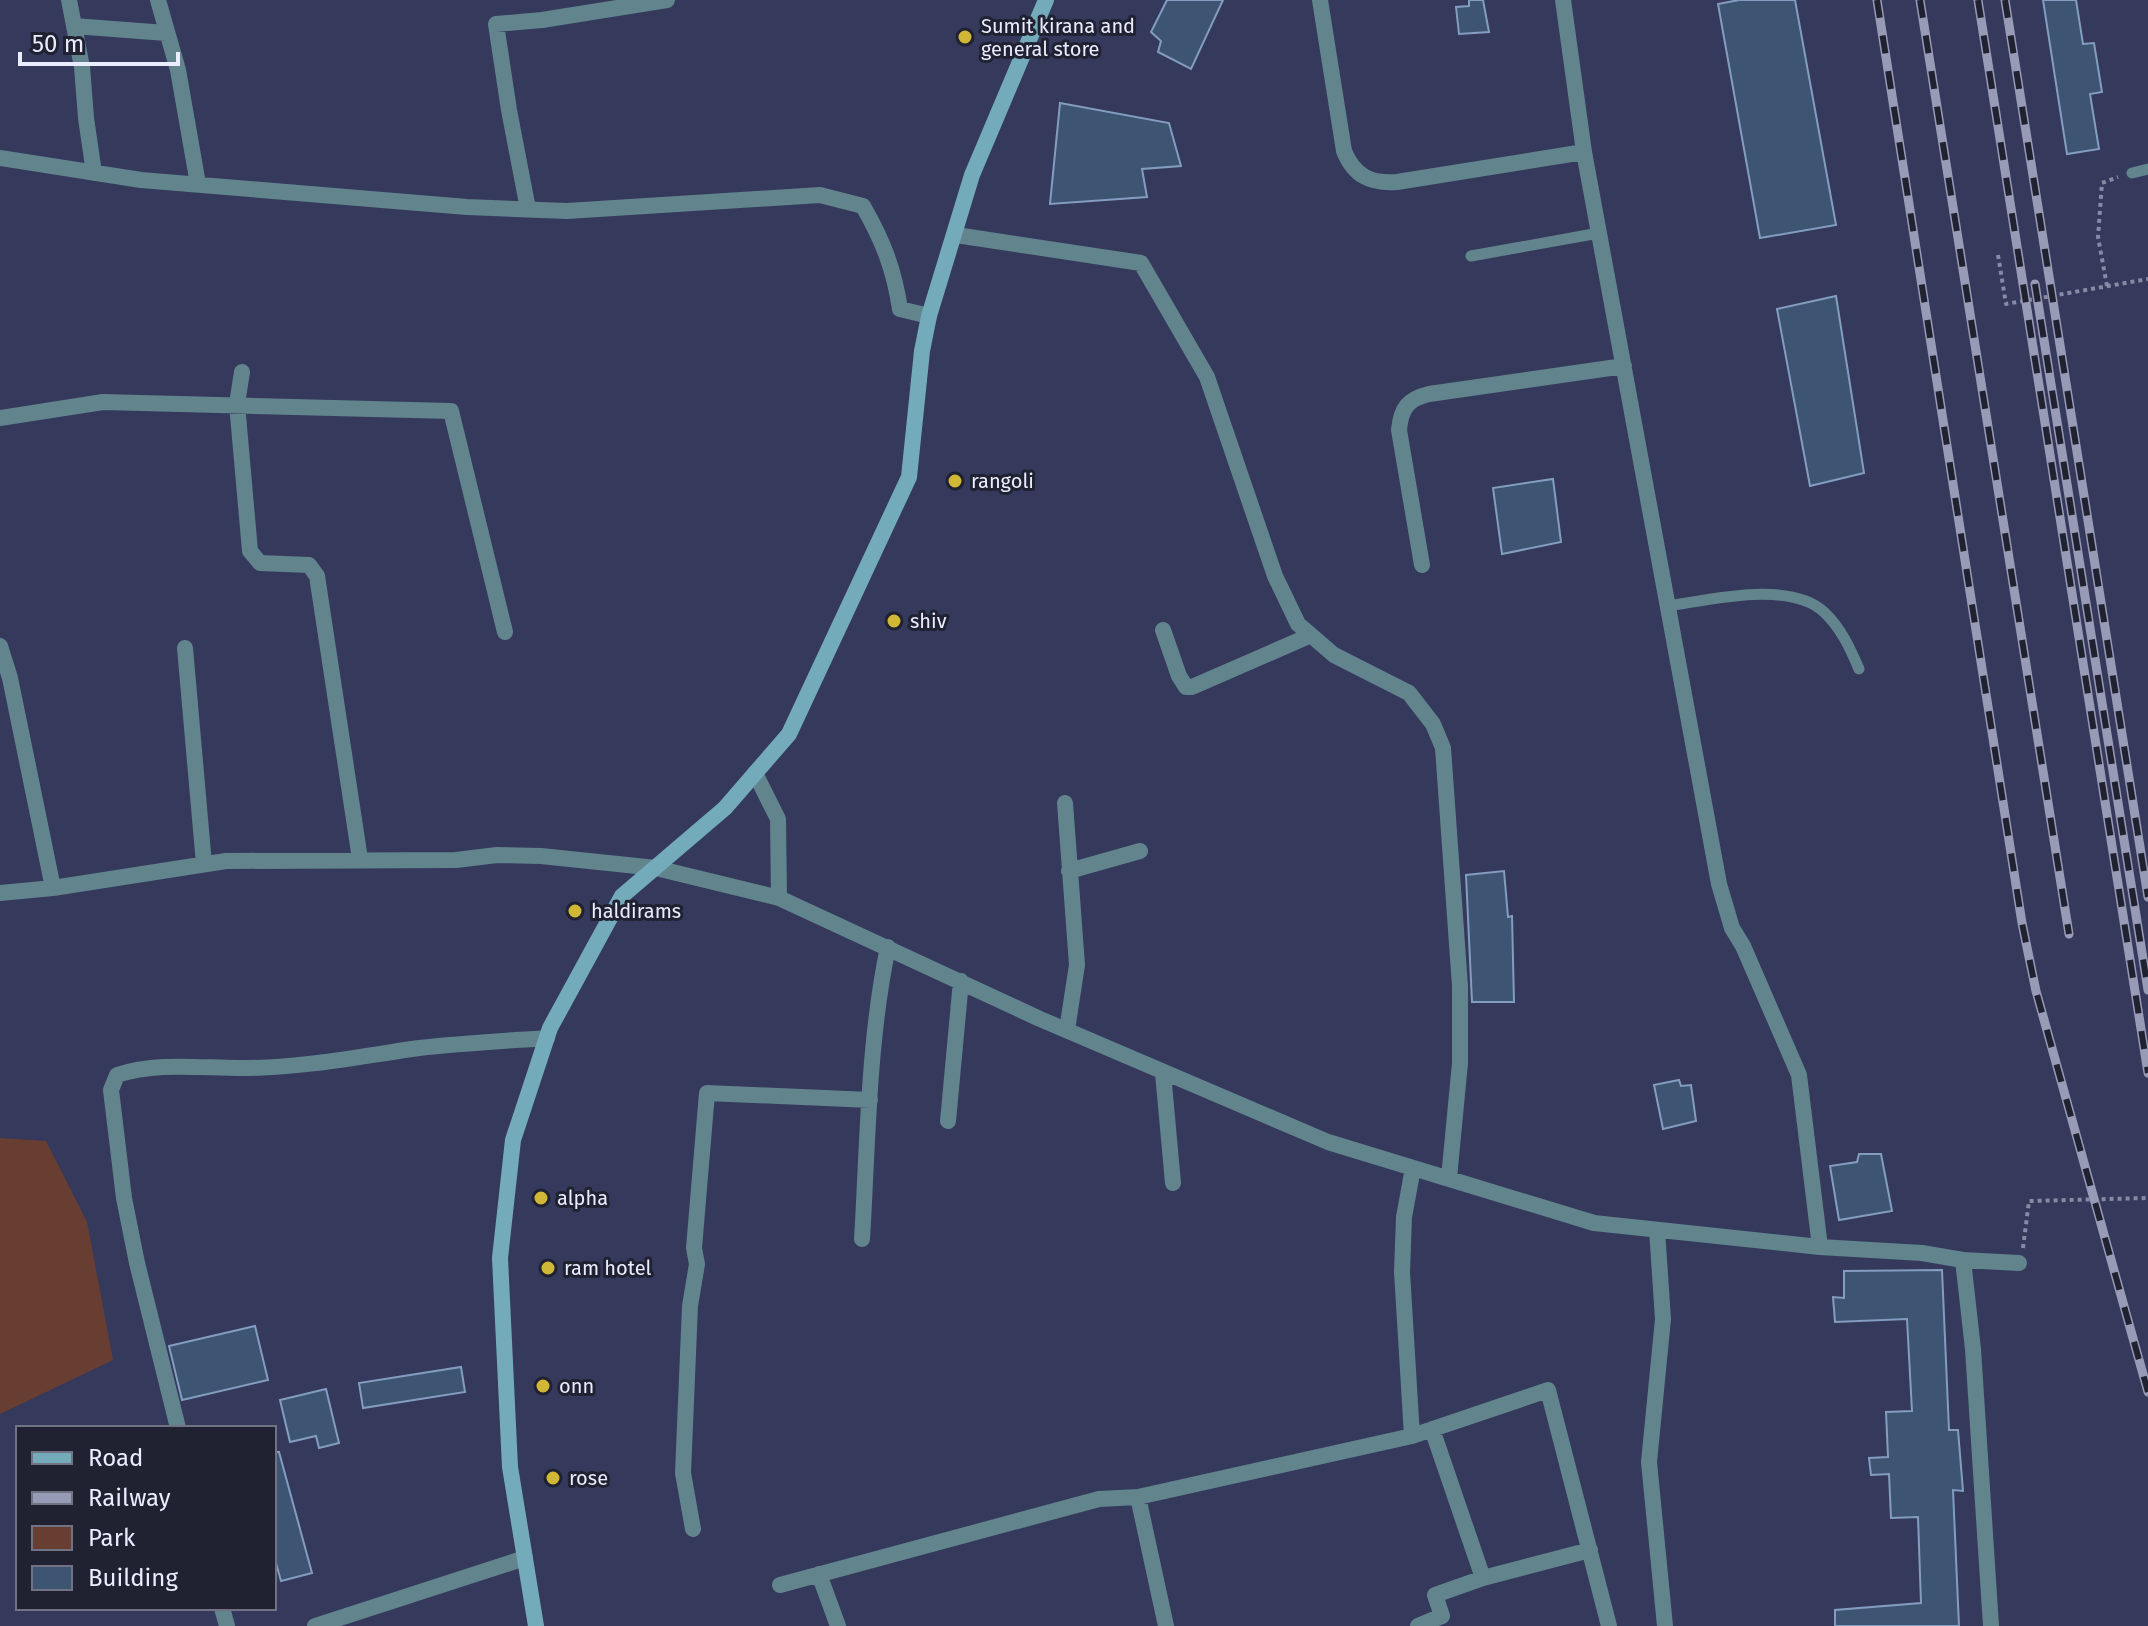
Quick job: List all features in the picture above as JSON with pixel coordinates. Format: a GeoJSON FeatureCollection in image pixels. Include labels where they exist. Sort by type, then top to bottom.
{"type":"FeatureCollection","features":[{"type":"Feature","properties":{"kind":"main road"},"geometry":{"type":"LineString","coordinates":[[536,1626],[510,1467],[500,1258],[513,1140],[547,1038],[622,896],[725,808],[789,734],[909,477],[922,351],[929,316],[972,175],[1046,0]]}},
{"type":"Feature","properties":{"kind":"street"},"geometry":{"type":"LineString","coordinates":[[69,0],[82,67],[94,173]]}},
{"type":"Feature","properties":{"kind":"street"},"geometry":{"type":"LineString","coordinates":[[158,0],[178,70],[198,184]]}},
{"type":"Feature","properties":{"kind":"street"},"geometry":{"type":"LineString","coordinates":[[528,209],[496,24],[542,20],[667,0]]}},
{"type":"Feature","properties":{"kind":"street"},"geometry":{"type":"LineString","coordinates":[[1320,0],[1344,151],[1349,163],[1367,180],[1379,184],[1397,182],[1584,152]]}},
{"type":"Feature","properties":{"kind":"street"},"geometry":{"type":"LineString","coordinates":[[1563,0],[1584,152],[1719,884],[1732,928],[1743,946],[1799,1075],[1820,1247]]}},
{"type":"Feature","properties":{"kind":"street"},"geometry":{"type":"LineString","coordinates":[[74,26],[166,33]]}},
{"type":"Feature","properties":{"kind":"street"},"geometry":{"type":"LineString","coordinates":[[0,158],[141,180],[467,207],[567,211],[820,195],[863,206],[883,241],[896,282],[900,309],[929,316]]}},
{"type":"Feature","properties":{"kind":"street"},"geometry":{"type":"LineString","coordinates":[[956,235],[1141,263],[1207,377],[1275,576],[1298,624],[1334,655],[1409,693],[1433,724],[1443,748],[1460,986],[1460,1063],[1449,1178]]}},
{"type":"Feature","properties":{"kind":"street"},"geometry":{"type":"LineString","coordinates":[[1422,565],[1399,430],[1406,404],[1415,397],[1429,394],[1624,366]]}},
{"type":"Feature","properties":{"kind":"street"},"geometry":{"type":"LineString","coordinates":[[242,372],[237,404],[250,551],[260,563],[309,565],[317,576],[360,859]]}},
{"type":"Feature","properties":{"kind":"street"},"geometry":{"type":"LineString","coordinates":[[0,418],[103,402],[451,411],[505,632]]}},
{"type":"Feature","properties":{"kind":"street"},"geometry":{"type":"LineString","coordinates":[[1163,630],[1186,687],[1309,636]]}},
{"type":"Feature","properties":{"kind":"street"},"geometry":{"type":"LineString","coordinates":[[0,646],[10,678],[53,888]]}},
{"type":"Feature","properties":{"kind":"street"},"geometry":{"type":"LineString","coordinates":[[185,648],[204,864]]}},
{"type":"Feature","properties":{"kind":"street"},"geometry":{"type":"LineString","coordinates":[[755,773],[778,819],[779,898]]}},
{"type":"Feature","properties":{"kind":"street"},"geometry":{"type":"LineString","coordinates":[[1065,803],[1077,965],[1067,1030]]}},
{"type":"Feature","properties":{"kind":"street"},"geometry":{"type":"LineString","coordinates":[[1069,871],[1140,851]]}},
{"type":"Feature","properties":{"kind":"street"},"geometry":{"type":"LineString","coordinates":[[0,893],[53,888],[226,861],[456,860],[497,855],[541,856],[656,868],[779,898],[1163,1073],[1328,1142],[1594,1223],[1820,1247],[2019,1263]]}},
{"type":"Feature","properties":{"kind":"street"},"geometry":{"type":"LineString","coordinates":[[862,1239],[879,991],[888,947]]}},
{"type":"Feature","properties":{"kind":"street"},"geometry":{"type":"LineString","coordinates":[[948,1121],[961,981]]}},
{"type":"Feature","properties":{"kind":"street"},"geometry":{"type":"LineString","coordinates":[[178,1426],[124,1198],[111,1090],[117,1075],[132,1070],[170,1066],[249,1068],[318,1063],[420,1048],[547,1038]]}},
{"type":"Feature","properties":{"kind":"street"},"geometry":{"type":"LineString","coordinates":[[1163,1073],[1173,1183]]}},
{"type":"Feature","properties":{"kind":"street"},"geometry":{"type":"LineString","coordinates":[[693,1529],[683,1473],[690,1306],[697,1264],[694,1248],[707,1093],[870,1100]]}},
{"type":"Feature","properties":{"kind":"street"},"geometry":{"type":"LineString","coordinates":[[1412,1436],[1402,1272],[1404,1217],[1413,1168]]}},
{"type":"Feature","properties":{"kind":"street"},"geometry":{"type":"LineString","coordinates":[[1657,1230],[1663,1319],[1649,1462],[1665,1626]]}},
{"type":"Feature","properties":{"kind":"street"},"geometry":{"type":"LineString","coordinates":[[1963,1260],[1974,1364],[1991,1626]]}},
{"type":"Feature","properties":{"kind":"street"},"geometry":{"type":"LineString","coordinates":[[780,1585],[1099,1499],[1138,1497],[1412,1436],[1548,1390],[1609,1626]]}},
{"type":"Feature","properties":{"kind":"street"},"geometry":{"type":"LineString","coordinates":[[1432,1429],[1483,1578]]}},
{"type":"Feature","properties":{"kind":"street"},"geometry":{"type":"LineString","coordinates":[[1138,1497],[1166,1626]]}},
{"type":"Feature","properties":{"kind":"street"},"geometry":{"type":"LineString","coordinates":[[1418,1626],[1442,1616],[1435,1595],[1483,1578],[1590,1550]]}},
{"type":"Feature","properties":{"kind":"street"},"geometry":{"type":"LineString","coordinates":[[315,1626],[525,1558]]}},
{"type":"Feature","properties":{"kind":"street"},"geometry":{"type":"LineString","coordinates":[[819,1574],[838,1626]]}},
{"type":"Feature","properties":{"kind":"lane"},"geometry":{"type":"LineString","coordinates":[[2132,173],[2148,169]]}},
{"type":"Feature","properties":{"kind":"lane"},"geometry":{"type":"LineString","coordinates":[[1471,256],[1599,233]]}},
{"type":"Feature","properties":{"kind":"lane"},"geometry":{"type":"LineString","coordinates":[[1668,606],[1750,595],[1783,595],[1803,599],[1821,609],[1837,626],[1859,669]]}},
{"type":"Feature","properties":{"kind":"path"},"geometry":{"type":"LineString","coordinates":[[2107,286],[2098,237],[2102,183],[2132,173]]}},
{"type":"Feature","properties":{"kind":"path"},"geometry":{"type":"LineString","coordinates":[[1998,255],[2006,304],[2148,279]]}},
{"type":"Feature","properties":{"kind":"path"},"geometry":{"type":"LineString","coordinates":[[2019,1263],[2029,1201],[2148,1198]]}},
{"type":"Feature","properties":{"kind":"green space"},"geometry":{"type":"Polygon","coordinates":[[[0,1138],[46,1141],[87,1222],[113,1360],[0,1414],[0,1138]]]}},
{"type":"Feature","properties":{"kind":"building"},"geometry":{"type":"Polygon","coordinates":[[[1167,0],[1223,0],[1191,69],[1158,52],[1161,41],[1151,32],[1167,0]]]}},
{"type":"Feature","properties":{"kind":"building"},"geometry":{"type":"Polygon","coordinates":[[[1469,0],[1483,0],[1489,32],[1459,34],[1456,7],[1469,6],[1469,0]]]}},
{"type":"Feature","properties":{"kind":"building"},"geometry":{"type":"Polygon","coordinates":[[[1739,0],[1795,0],[1836,225],[1760,238],[1718,4],[1739,0]]]}},
{"type":"Feature","properties":{"kind":"building"},"geometry":{"type":"Polygon","coordinates":[[[2043,0],[2076,0],[2083,44],[2094,43],[2102,92],[2090,94],[2099,149],[2067,154],[2043,0]]]}},
{"type":"Feature","properties":{"kind":"building"},"geometry":{"type":"Polygon","coordinates":[[[1060,103],[1169,123],[1181,166],[1142,169],[1147,197],[1050,204],[1060,103]]]}},
{"type":"Feature","properties":{"kind":"building"},"geometry":{"type":"Polygon","coordinates":[[[1836,296],[1864,473],[1810,486],[1777,309],[1836,296]]]}},
{"type":"Feature","properties":{"kind":"building"},"geometry":{"type":"Polygon","coordinates":[[[1553,479],[1561,542],[1502,554],[1493,488],[1553,479]]]}},
{"type":"Feature","properties":{"kind":"building"},"geometry":{"type":"Polygon","coordinates":[[[1504,871],[1508,917],[1512,916],[1514,1002],[1472,1002],[1466,875],[1504,871]]]}},
{"type":"Feature","properties":{"kind":"building"},"geometry":{"type":"Polygon","coordinates":[[[1679,1080],[1681,1086],[1691,1085],[1696,1121],[1663,1129],[1654,1085],[1679,1080]]]}},
{"type":"Feature","properties":{"kind":"building"},"geometry":{"type":"Polygon","coordinates":[[[1859,1154],[1881,1154],[1892,1211],[1839,1220],[1830,1166],[1857,1162],[1859,1154]]]}},
{"type":"Feature","properties":{"kind":"building"},"geometry":{"type":"Polygon","coordinates":[[[1942,1270],[1949,1430],[1958,1430],[1963,1491],[1953,1490],[1959,1626],[1835,1626],[1835,1610],[1921,1603],[1918,1517],[1891,1518],[1889,1474],[1871,1475],[1869,1458],[1888,1457],[1886,1412],[1912,1411],[1907,1319],[1835,1322],[1833,1297],[1844,1298],[1844,1271],[1942,1270]]]}},
{"type":"Feature","properties":{"kind":"building"},"geometry":{"type":"Polygon","coordinates":[[[255,1326],[268,1380],[182,1400],[169,1346],[255,1326]]]}},
{"type":"Feature","properties":{"kind":"building"},"geometry":{"type":"Polygon","coordinates":[[[461,1367],[465,1392],[363,1408],[359,1383],[461,1367]]]}},
{"type":"Feature","properties":{"kind":"building"},"geometry":{"type":"Polygon","coordinates":[[[326,1389],[339,1443],[319,1448],[316,1436],[290,1442],[280,1400],[326,1389]]]}},
{"type":"Feature","properties":{"kind":"building"},"geometry":{"type":"Polygon","coordinates":[[[276,1452],[279,1452],[312,1573],[281,1581],[276,1563],[276,1452]]]}},
{"type":"Feature","properties":{"kind":"railway"},"geometry":{"type":"LineString","coordinates":[[1877,0],[2022,923],[2036,991],[2148,1392]]}},
{"type":"Feature","properties":{"kind":"railway"},"geometry":{"type":"LineString","coordinates":[[1920,0],[2069,934]]}},
{"type":"Feature","properties":{"kind":"railway"},"geometry":{"type":"LineString","coordinates":[[1978,0],[2148,1073]]}},
{"type":"Feature","properties":{"kind":"railway"},"geometry":{"type":"LineString","coordinates":[[2005,0],[2148,897]]}},
{"type":"Feature","properties":{"kind":"railway"},"geometry":{"type":"LineString","coordinates":[[2035,284],[2148,990]]}},
{"type":"Feature","properties":{"kind":"place","name":"Sumit kirana and general store"},"geometry":{"type":"Point","coordinates":[965,37]}},
{"type":"Feature","properties":{"kind":"place","name":"rangoli"},"geometry":{"type":"Point","coordinates":[955,481]}},
{"type":"Feature","properties":{"kind":"place","name":"shiv"},"geometry":{"type":"Point","coordinates":[894,621]}},
{"type":"Feature","properties":{"kind":"place","name":"haldirams"},"geometry":{"type":"Point","coordinates":[575,911]}},
{"type":"Feature","properties":{"kind":"place","name":"alpha"},"geometry":{"type":"Point","coordinates":[541,1198]}},
{"type":"Feature","properties":{"kind":"place","name":"ram hotel"},"geometry":{"type":"Point","coordinates":[548,1268]}},
{"type":"Feature","properties":{"kind":"place","name":"onn"},"geometry":{"type":"Point","coordinates":[543,1386]}},
{"type":"Feature","properties":{"kind":"place","name":"rose"},"geometry":{"type":"Point","coordinates":[553,1478]}}]}
